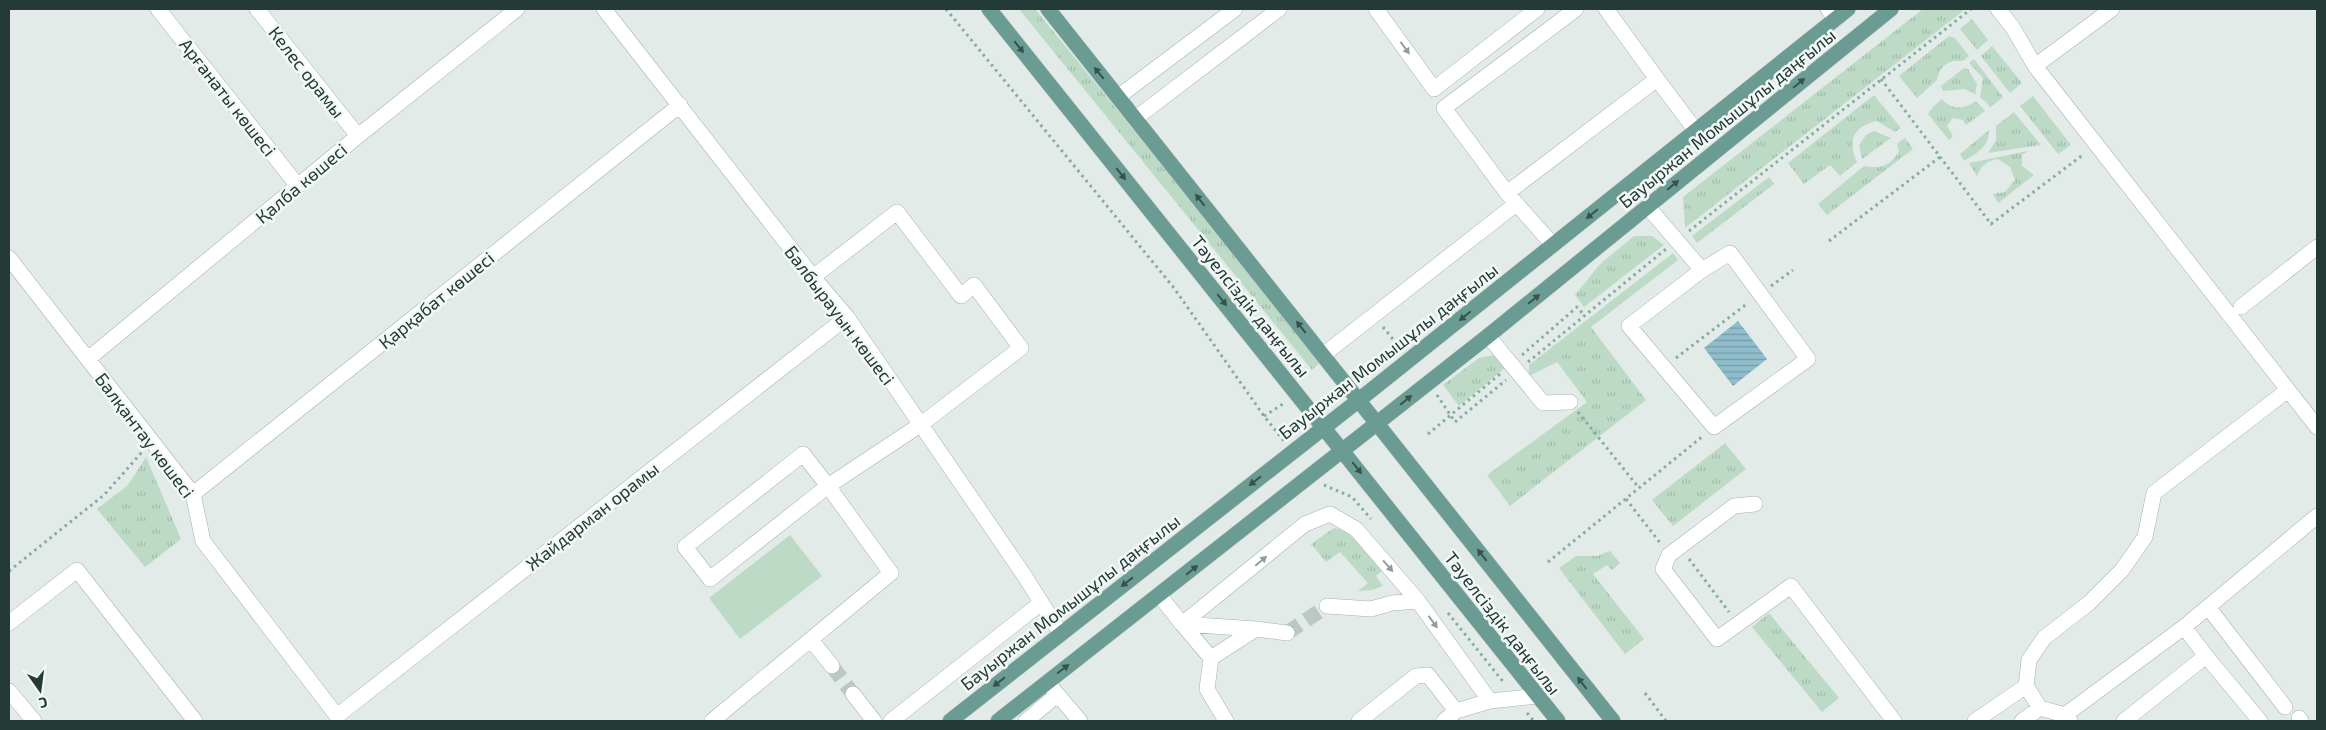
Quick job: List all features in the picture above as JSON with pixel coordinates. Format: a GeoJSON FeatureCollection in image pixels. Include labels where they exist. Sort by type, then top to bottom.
{"type":"FeatureCollection","features":[{"type":"Feature","properties":{"kind":"main road","name":"Тәуелсіздік даңғылы"},"geometry":{"type":"LineString","coordinates":[[989,9],[1558,721]]}},
{"type":"Feature","properties":{"kind":"main road","name":"Тәуелсіздік даңғылы"},"geometry":{"type":"LineString","coordinates":[[1048,9],[1613,721]]}},
{"type":"Feature","properties":{"kind":"main road","name":"Бауыржан Момышұлы даңғылы"},"geometry":{"type":"LineString","coordinates":[[950,721],[1553,245],[1696,130],[1832,14],[1848,9]]}},
{"type":"Feature","properties":{"kind":"main road","name":"Бауыржан Момышұлы даңғылы"},"geometry":{"type":"LineString","coordinates":[[998,721],[1160,596],[1488,336],[1891,9]]}},
{"type":"Feature","properties":{"kind":"street","name":"Арғанаты көшесі"},"geometry":{"type":"LineString","coordinates":[[158,9],[298,186]]}},
{"type":"Feature","properties":{"kind":"street","name":"Келес орамы"},"geometry":{"type":"LineString","coordinates":[[257,9],[358,136]]}},
{"type":"Feature","properties":{"kind":"street","name":"Қалба көшесі"},"geometry":{"type":"LineString","coordinates":[[88,359],[358,136],[516,9]]}},
{"type":"Feature","properties":{"kind":"street","name":"Балбырауын көшесі"},"geometry":{"type":"LineString","coordinates":[[604,9],[813,277],[847,317],[1061,634]]}},
{"type":"Feature","properties":{"kind":"street"},"geometry":{"type":"LineString","coordinates":[[1118,97],[1236,9]]}},
{"type":"Feature","properties":{"kind":"street"},"geometry":{"type":"LineString","coordinates":[[1136,118],[1279,9]]}},
{"type":"Feature","properties":{"kind":"street"},"geometry":{"type":"LineString","coordinates":[[1376,9],[1434,89],[1444,108],[1512,198],[1553,245]]}},
{"type":"Feature","properties":{"kind":"street"},"geometry":{"type":"LineString","coordinates":[[1434,89],[1538,9]]}},
{"type":"Feature","properties":{"kind":"street"},"geometry":{"type":"LineString","coordinates":[[1444,108],[1576,9]]}},
{"type":"Feature","properties":{"kind":"street"},"geometry":{"type":"LineString","coordinates":[[1606,9],[1696,130]]}},
{"type":"Feature","properties":{"kind":"street"},"geometry":{"type":"LineString","coordinates":[[2035,66],[2112,9]]}},
{"type":"Feature","properties":{"kind":"street"},"geometry":{"type":"LineString","coordinates":[[2000,10],[2035,66],[2317,427]]}},
{"type":"Feature","properties":{"kind":"street"},"geometry":{"type":"LineString","coordinates":[[1323,355],[1657,79]]}},
{"type":"Feature","properties":{"kind":"street","name":"Қарқабат көшесі"},"geometry":{"type":"LineString","coordinates":[[193,494],[680,105]]}},
{"type":"Feature","properties":{"kind":"street"},"geometry":{"type":"LineString","coordinates":[[1647,206],[1702,270]]}},
{"type":"Feature","properties":{"kind":"street"},"geometry":{"type":"LineString","coordinates":[[712,721],[891,573],[828,486],[802,454],[685,547],[710,579],[828,486],[920,425],[1021,348],[974,285],[961,296],[897,212],[813,277]]}},
{"type":"Feature","properties":{"kind":"street"},"geometry":{"type":"LineString","coordinates":[[2241,307],[2317,248]]}},
{"type":"Feature","properties":{"kind":"street"},"geometry":{"type":"LineString","coordinates":[[1730,253],[1760,294],[1808,358],[1714,428],[1629,326],[1702,270],[1730,253]]}},
{"type":"Feature","properties":{"kind":"street","name":"Балқантау көшесі"},"geometry":{"type":"LineString","coordinates":[[9,258],[193,494],[203,541],[336,719]]}},
{"type":"Feature","properties":{"kind":"street","name":"Жайдарман орамы"},"geometry":{"type":"LineString","coordinates":[[336,719],[847,317]]}},
{"type":"Feature","properties":{"kind":"street"},"geometry":{"type":"LineString","coordinates":[[1488,336],[1543,403],[1570,402]]}},
{"type":"Feature","properties":{"kind":"street"},"geometry":{"type":"LineString","coordinates":[[2288,390],[2154,493],[2145,537],[2116,576],[2089,603],[2044,638],[2029,660],[2026,686],[2032,716],[2068,718],[2184,627],[2317,516]]}},
{"type":"Feature","properties":{"kind":"street"},"geometry":{"type":"LineString","coordinates":[[1755,504],[1734,506],[1674,551],[1663,569],[1717,640],[1791,586],[1894,721]]}},
{"type":"Feature","properties":{"kind":"street"},"geometry":{"type":"LineString","coordinates":[[1182,624],[1305,524],[1330,514],[1356,529],[1418,601],[1490,701]]}},
{"type":"Feature","properties":{"kind":"street"},"geometry":{"type":"LineString","coordinates":[[9,623],[77,570],[195,721]]}},
{"type":"Feature","properties":{"kind":"street"},"geometry":{"type":"LineString","coordinates":[[1160,596],[1211,658],[1207,689],[1226,721]]}},
{"type":"Feature","properties":{"kind":"street"},"geometry":{"type":"LineString","coordinates":[[1327,606],[1371,610],[1392,603],[1418,601]]}},
{"type":"Feature","properties":{"kind":"street"},"geometry":{"type":"LineString","coordinates":[[891,721],[1041,602]]}},
{"type":"Feature","properties":{"kind":"street"},"geometry":{"type":"LineString","coordinates":[[2208,607],[2285,707]]}},
{"type":"Feature","properties":{"kind":"street"},"geometry":{"type":"LineString","coordinates":[[1182,624],[1256,628],[1287,633]]}},
{"type":"Feature","properties":{"kind":"street"},"geometry":{"type":"LineString","coordinates":[[2184,627],[2260,721]]}},
{"type":"Feature","properties":{"kind":"street"},"geometry":{"type":"LineString","coordinates":[[1211,658],[1256,628]]}},
{"type":"Feature","properties":{"kind":"street"},"geometry":{"type":"LineString","coordinates":[[811,640],[832,666]]}},
{"type":"Feature","properties":{"kind":"street"},"geometry":{"type":"LineString","coordinates":[[2124,721],[2206,656]]}},
{"type":"Feature","properties":{"kind":"street"},"geometry":{"type":"LineString","coordinates":[[1359,721],[1416,676],[1421,675],[1428,675],[1456,711]]}},
{"type":"Feature","properties":{"kind":"street"},"geometry":{"type":"LineString","coordinates":[[1047,682],[1080,721]]}},
{"type":"Feature","properties":{"kind":"street"},"geometry":{"type":"LineString","coordinates":[[1975,721],[2026,686]]}},
{"type":"Feature","properties":{"kind":"street"},"geometry":{"type":"LineString","coordinates":[[9,691],[34,721]]}},
{"type":"Feature","properties":{"kind":"street"},"geometry":{"type":"LineString","coordinates":[[853,694],[874,721]]}},
{"type":"Feature","properties":{"kind":"street"},"geometry":{"type":"LineString","coordinates":[[1026,721],[1057,695]]}},
{"type":"Feature","properties":{"kind":"street"},"geometry":{"type":"LineString","coordinates":[[1444,721],[1456,711],[1490,701],[1538,696]]}},
{"type":"Feature","properties":{"kind":"path"},"geometry":{"type":"LineString","coordinates":[[946,9],[1174,288],[1264,416],[1284,441]]}},
{"type":"Feature","properties":{"kind":"path"},"geometry":{"type":"LineString","coordinates":[[1437,395],[1456,422],[1678,240],[1971,9]]}},
{"type":"Feature","properties":{"kind":"path"},"geometry":{"type":"LineString","coordinates":[[1881,79],[1991,224],[2096,145]]}},
{"type":"Feature","properties":{"kind":"path"},"geometry":{"type":"LineString","coordinates":[[1829,242],[1940,158]]}},
{"type":"Feature","properties":{"kind":"path"},"geometry":{"type":"LineString","coordinates":[[1664,367],[1793,270]]}},
{"type":"Feature","properties":{"kind":"path"},"geometry":{"type":"LineString","coordinates":[[1379,322],[1400,348]]}},
{"type":"Feature","properties":{"kind":"path"},"geometry":{"type":"LineString","coordinates":[[1264,416],[1288,400]]}},
{"type":"Feature","properties":{"kind":"path"},"geometry":{"type":"LineString","coordinates":[[1570,402],[1639,488]]}},
{"type":"Feature","properties":{"kind":"path"},"geometry":{"type":"LineString","coordinates":[[1548,562],[1714,428]]}},
{"type":"Feature","properties":{"kind":"path"},"geometry":{"type":"LineString","coordinates":[[9,571],[104,495],[151,442]]}},
{"type":"Feature","properties":{"kind":"path"},"geometry":{"type":"LineString","coordinates":[[1626,499],[1738,625]]}},
{"type":"Feature","properties":{"kind":"path"},"geometry":{"type":"LineString","coordinates":[[1645,693],[1666,721]]}},
{"type":"Feature","properties":{"kind":"green space"},"geometry":{"type":"Polygon","coordinates":[[[1019,9],[1035,9],[1322,361],[1312,370],[1019,9]]]}},
{"type":"Feature","properties":{"kind":"green space"},"geometry":{"type":"Polygon","coordinates":[[[1923,9],[1961,9],[1963,11],[1685,228],[1683,197],[1923,9]]]}},
{"type":"Feature","properties":{"kind":"green space"},"geometry":{"type":"Polygon","coordinates":[[[1972,19],[1988,40],[1977,50],[1960,29],[1972,19]]]}},
{"type":"Feature","properties":{"kind":"green space"},"geometry":{"type":"Polygon","coordinates":[[[1949,36],[1955,38],[1969,56],[1963,61],[1949,62],[1942,67],[1937,80],[1917,98],[1899,76],[1949,36]]]}},
{"type":"Feature","properties":{"kind":"green space"},"geometry":{"type":"Polygon","coordinates":[[[1992,46],[2022,83],[2010,93],[1981,56],[1992,46]]]}},
{"type":"Feature","properties":{"kind":"green space"},"geometry":{"type":"Polygon","coordinates":[[[1974,59],[2003,97],[1991,107],[1980,97],[1983,78],[1969,63],[1974,59]]]}},
{"type":"Feature","properties":{"kind":"green space"},"geometry":{"type":"Polygon","coordinates":[[[1964,68],[1968,69],[1977,84],[1975,94],[1965,89],[1943,91],[1941,86],[1964,68]]]}},
{"type":"Feature","properties":{"kind":"green space"},"geometry":{"type":"Polygon","coordinates":[[[1874,95],[1901,128],[1895,132],[1877,121],[1862,127],[1857,131],[1853,141],[1857,162],[1840,176],[1830,165],[1804,184],[1788,163],[1874,95]]]}},
{"type":"Feature","properties":{"kind":"green space"},"geometry":{"type":"Polygon","coordinates":[[[2033,96],[2071,145],[2058,154],[2020,106],[2033,96]]]}},
{"type":"Feature","properties":{"kind":"green space"},"geometry":{"type":"Polygon","coordinates":[[[1942,99],[1949,105],[1958,108],[1976,101],[1985,111],[1966,125],[1963,120],[1953,118],[1947,126],[1953,136],[1949,140],[1928,114],[1942,99]]]}},
{"type":"Feature","properties":{"kind":"green space"},"geometry":{"type":"Polygon","coordinates":[[[2014,112],[2041,145],[1988,153],[1996,140],[1996,126],[2014,112]]]}},
{"type":"Feature","properties":{"kind":"green space"},"geometry":{"type":"Polygon","coordinates":[[[1989,130],[1985,145],[1964,161],[1960,154],[1989,130]]]}},
{"type":"Feature","properties":{"kind":"green space"},"geometry":{"type":"Polygon","coordinates":[[[1874,131],[1891,138],[1862,159],[1859,145],[1866,135],[1874,131]]]}},
{"type":"Feature","properties":{"kind":"green space"},"geometry":{"type":"Polygon","coordinates":[[[1905,138],[1913,149],[1827,215],[1818,204],[1864,166],[1880,167],[1892,161],[1899,151],[1897,144],[1905,138]]]}},
{"type":"Feature","properties":{"kind":"green space"},"geometry":{"type":"Polygon","coordinates":[[[2028,151],[2022,155],[2022,166],[2034,175],[1998,203],[1993,194],[2005,192],[2015,180],[2010,167],[1998,159],[1994,160],[1987,162],[1977,176],[1969,163],[2028,151]]]}},
{"type":"Feature","properties":{"kind":"green space"},"geometry":{"type":"Polygon","coordinates":[[[1769,177],[1774,184],[1697,243],[1692,236],[1769,177]]]}},
{"type":"Feature","properties":{"kind":"green space"},"geometry":{"type":"Polygon","coordinates":[[[1634,236],[1652,236],[1664,245],[1584,307],[1575,295],[1600,264],[1634,236]]]}},
{"type":"Feature","properties":{"kind":"green space"},"geometry":{"type":"Polygon","coordinates":[[[1673,253],[1678,260],[1591,327],[1646,400],[1510,506],[1487,475],[1587,402],[1557,362],[1529,376],[1529,365],[1673,253]]]}},
{"type":"Feature","properties":{"kind":"green space"},"geometry":{"type":"Polygon","coordinates":[[[1494,355],[1505,368],[1459,406],[1443,385],[1479,358],[1494,355]]]}},
{"type":"Feature","properties":{"kind":"green space"},"geometry":{"type":"Polygon","coordinates":[[[1725,443],[1746,469],[1673,526],[1652,500],[1725,443]]]}},
{"type":"Feature","properties":{"kind":"green space"},"geometry":{"type":"Polygon","coordinates":[[[146,457],[181,539],[145,567],[97,509],[128,485],[146,457]]]}},
{"type":"Feature","properties":{"kind":"green space"},"geometry":{"type":"Polygon","coordinates":[[[1334,528],[1348,534],[1367,552],[1382,571],[1376,576],[1383,586],[1372,590],[1358,591],[1368,583],[1340,552],[1326,562],[1311,544],[1334,528]]]}},
{"type":"Feature","properties":{"kind":"green space"},"geometry":{"type":"Polygon","coordinates":[[[790,535],[822,576],[740,639],[709,598],[790,535]]]}},
{"type":"Feature","properties":{"kind":"green space"},"geometry":{"type":"Polygon","coordinates":[[[1610,551],[1620,563],[1612,570],[1607,565],[1593,574],[1644,639],[1625,654],[1559,568],[1576,556],[1597,556],[1610,551]]]}},
{"type":"Feature","properties":{"kind":"green space"},"geometry":{"type":"Polygon","coordinates":[[[1769,613],[1839,698],[1822,712],[1752,627],[1769,613]]]}},
{"type":"Feature","properties":{"kind":"water"},"geometry":{"type":"Polygon","coordinates":[[[1738,321],[1767,359],[1733,386],[1704,348],[1738,321]]]}},
{"type":"Feature","properties":{"kind":"tunnel"},"geometry":{"type":"LineString","coordinates":[[1287,633],[1327,606]]}},
{"type":"Feature","properties":{"kind":"tunnel"},"geometry":{"type":"LineString","coordinates":[[832,666],[853,694]]}}]}
